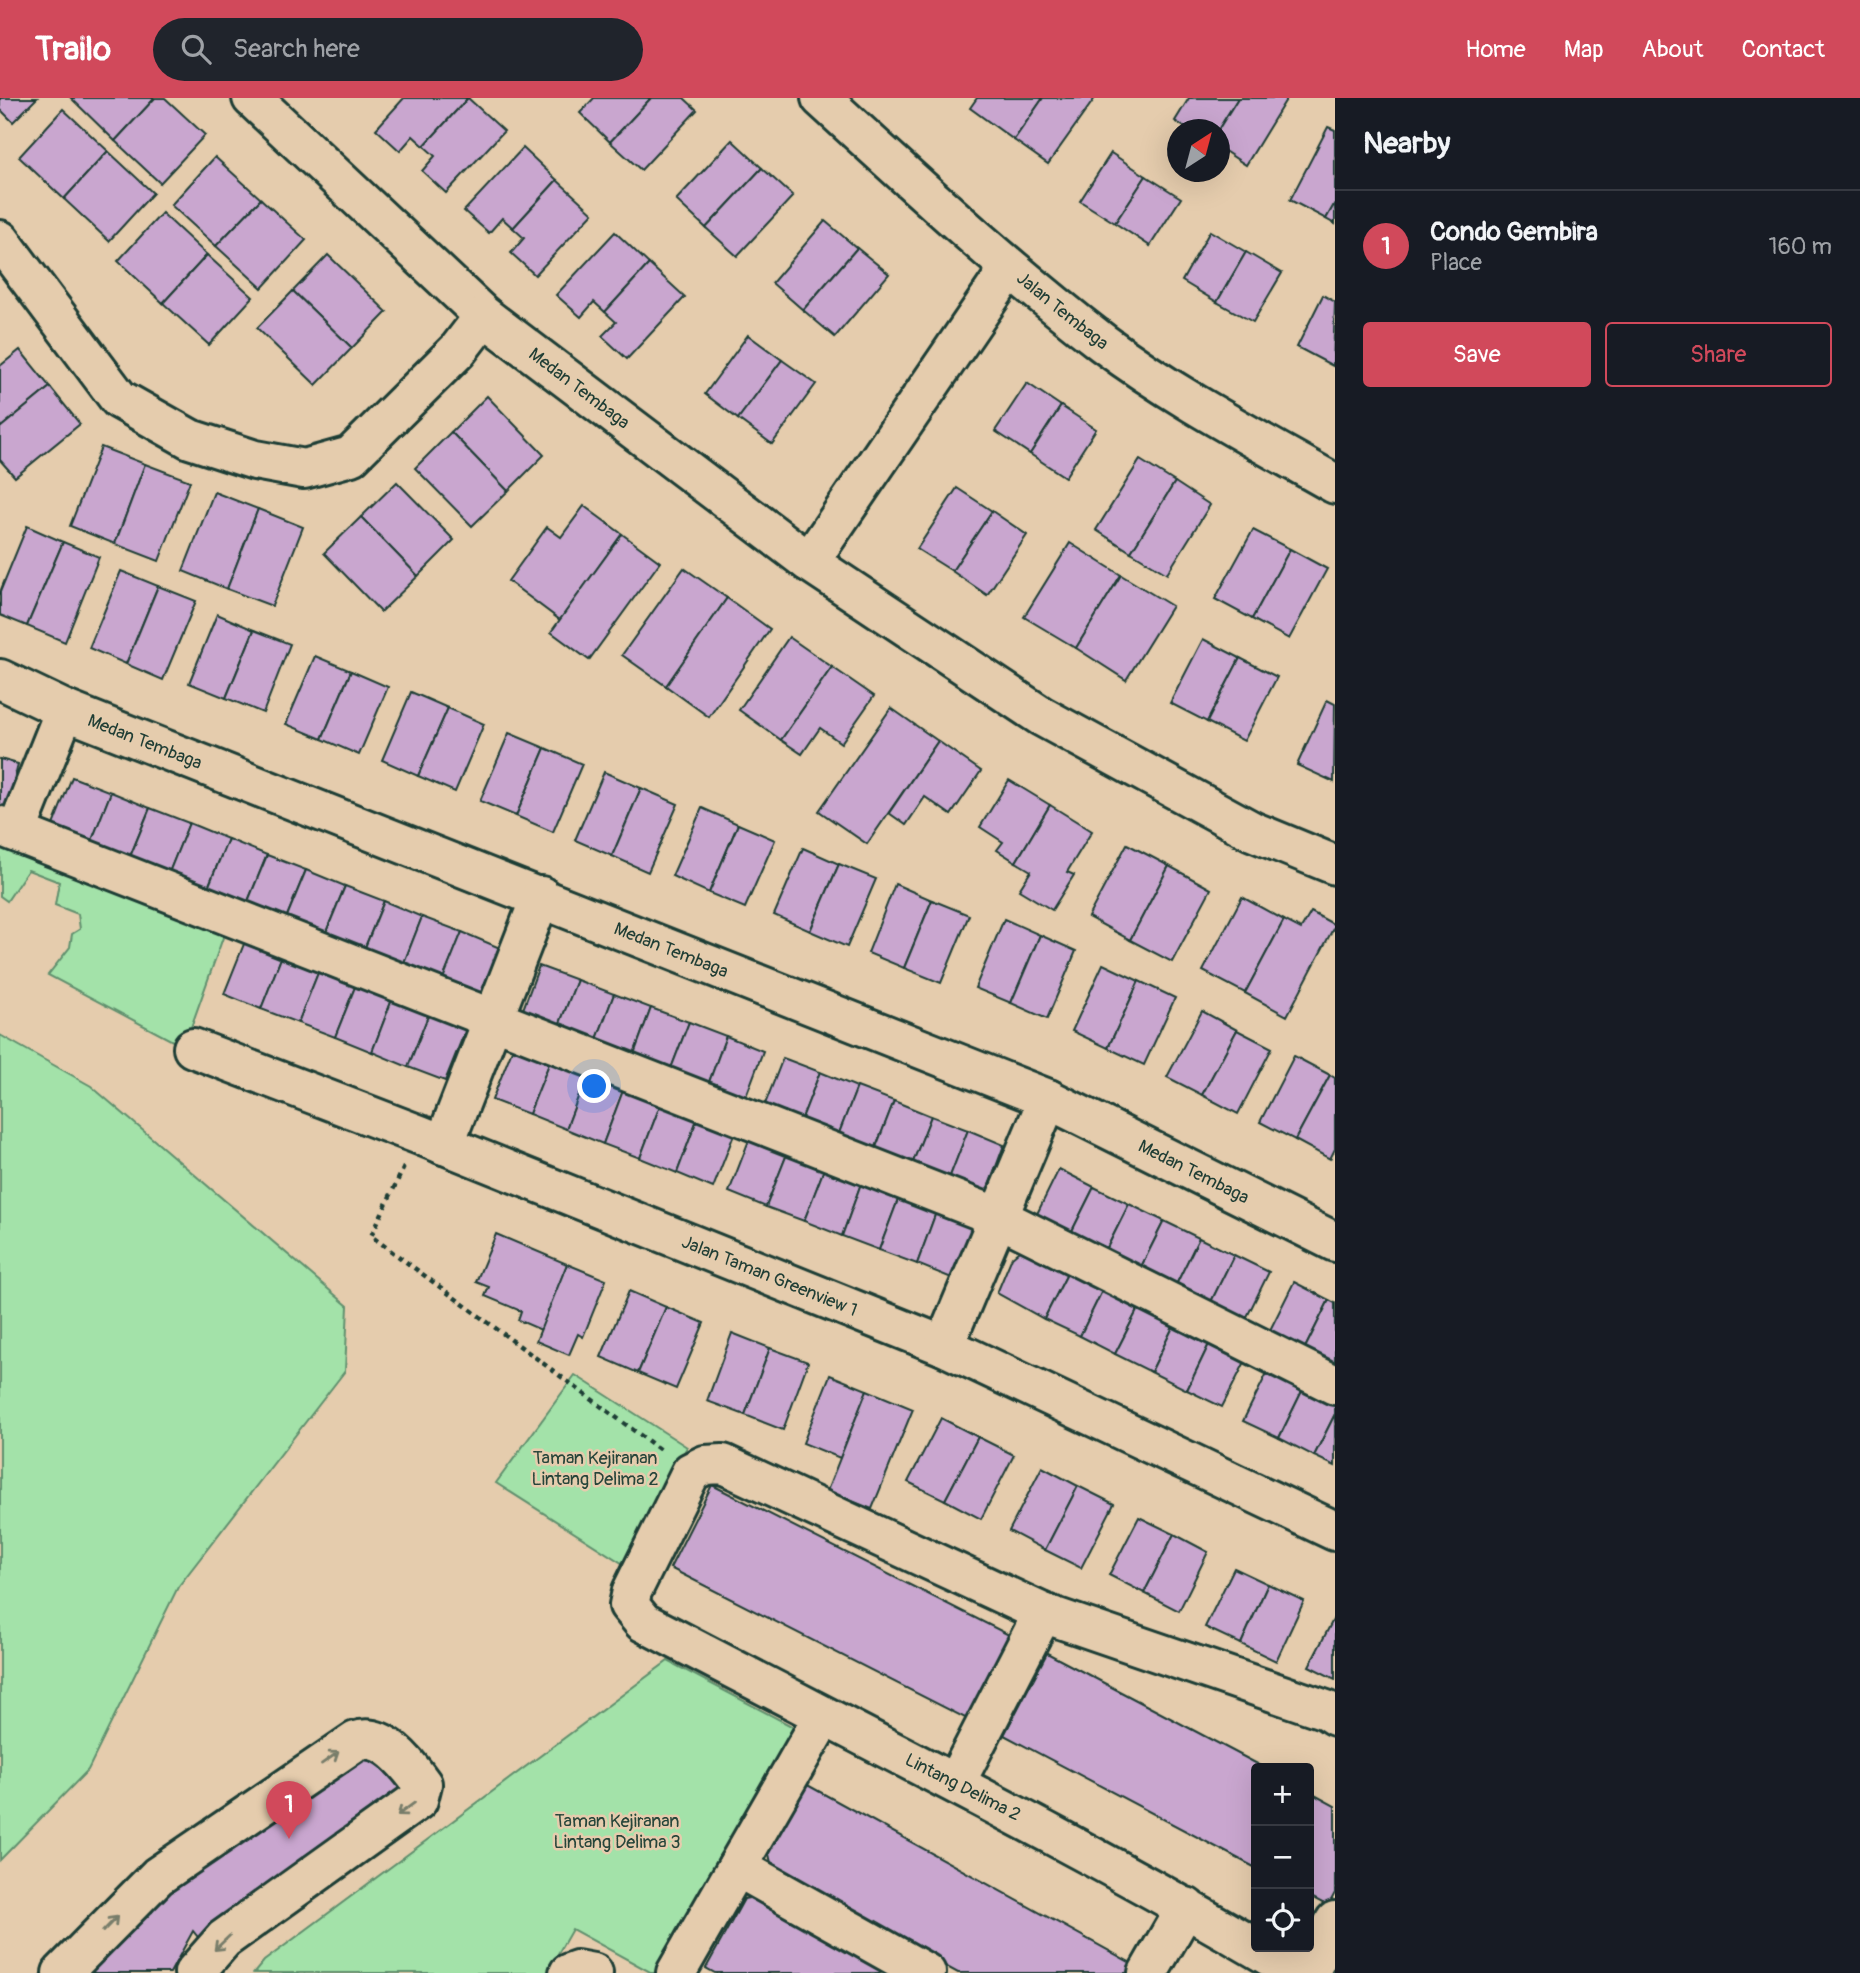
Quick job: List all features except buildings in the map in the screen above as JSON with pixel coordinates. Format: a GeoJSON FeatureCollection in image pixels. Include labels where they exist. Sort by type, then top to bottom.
{"type":"FeatureCollection","features":[{"type":"Feature","properties":{"kind":"street","name":"Medan Tembaga"},"geometry":{"type":"LineString","coordinates":[[252,98],[484,316],[809,562],[1041,716],[1252,831],[1335,865]]}},
{"type":"Feature","properties":{"kind":"street","name":"Jalan Tembaga"},"geometry":{"type":"LineString","coordinates":[[821,98],[1009,269],[1105,344],[1198,407],[1335,484]]}},
{"type":"Feature","properties":{"kind":"street"},"geometry":{"type":"LineString","coordinates":[[0,240],[119,399],[190,439],[255,460],[304,469],[351,457],[458,350],[484,316]]}},
{"type":"Feature","properties":{"kind":"street"},"geometry":{"type":"LineString","coordinates":[[809,562],[1009,269]]}},
{"type":"Feature","properties":{"kind":"street","name":"Medan Tembaga"},"geometry":{"type":"LineString","coordinates":[[0,678],[65,710],[541,896],[1048,1099],[1335,1242]]}},
{"type":"Feature","properties":{"kind":"street"},"geometry":{"type":"LineString","coordinates":[[65,710],[8,828],[998,1217],[1335,1385]]}},
{"type":"Feature","properties":{"kind":"street"},"geometry":{"type":"LineString","coordinates":[[432,1140],[493,1018],[541,896]]}},
{"type":"Feature","properties":{"kind":"street","name":"Jalan Taman Greenview 1"},"geometry":{"type":"LineString","coordinates":[[193,1048],[432,1140],[944,1346],[1335,1531]]}},
{"type":"Feature","properties":{"kind":"street"},"geometry":{"type":"LineString","coordinates":[[944,1346],[1048,1099]]}},
{"type":"Feature","properties":{"kind":"street"},"geometry":{"type":"LineString","coordinates":[[691,1472],[705,1465],[723,1464],[1043,1613],[1326,1710],[1335,1716]]}},
{"type":"Feature","properties":{"kind":"street","name":"Lintang Delima 2"},"geometry":{"type":"LineString","coordinates":[[691,1472],[632,1591],[629,1605],[643,1622],[823,1717],[956,1782],[1186,1907],[1298,1973]]}},
{"type":"Feature","properties":{"kind":"street"},"geometry":{"type":"LineString","coordinates":[[956,1782],[1043,1613]]}},
{"type":"Feature","properties":{"kind":"street"},"geometry":{"type":"LineString","coordinates":[[676,1973],[823,1717]]}},
{"type":"Feature","properties":{"kind":"street"},"geometry":{"type":"LineString","coordinates":[[62,1973],[159,1876],[356,1741],[366,1737],[379,1740],[411,1769],[422,1784],[418,1800],[224,1939],[194,1973]]}},
{"type":"Feature","properties":{"kind":"street"},"geometry":{"type":"LineString","coordinates":[[737,1867],[926,1973]]}},
{"type":"Feature","properties":{"kind":"street"},"geometry":{"type":"LineString","coordinates":[[1148,1973],[1186,1907]]}},
{"type":"Feature","properties":{"kind":"street"},"geometry":{"type":"LineString","coordinates":[[1309,1973],[1335,1921]]}},
{"type":"Feature","properties":{"kind":"path"},"geometry":{"type":"LineString","coordinates":[[432,1140],[371,1236],[691,1472]]}},
{"type":"Feature","properties":{"kind":"green space"},"geometry":{"type":"Polygon","coordinates":[[[0,836],[226,929],[184,1047],[48,975],[70,947],[72,934],[80,929],[78,914],[55,905],[59,882],[28,870],[7,901],[0,896],[0,836]]]}},
{"type":"Feature","properties":{"kind":"green space"},"geometry":{"type":"Polygon","coordinates":[[[0,1035],[91,1086],[348,1306],[345,1371],[178,1587],[88,1770],[0,1860],[0,1035]]]}},
{"type":"Feature","properties":{"kind":"green space","name":"Taman Kejiranan Lintang Delima 2"},"geometry":{"type":"Polygon","coordinates":[[[575,1375],[687,1447],[625,1565],[496,1483],[575,1375]]]}},
{"type":"Feature","properties":{"kind":"green space","name":"Taman Kejiranan Lintang Delima 3"},"geometry":{"type":"Polygon","coordinates":[[[668,1661],[799,1730],[658,1973],[652,1973],[572,1929],[547,1973],[254,1973],[264,1961],[668,1661]]]}},
{"type":"Feature","properties":{"kind":"place","name":"Condo Gembira"},"geometry":{"type":"Point","coordinates":[289,1839]}}]}
